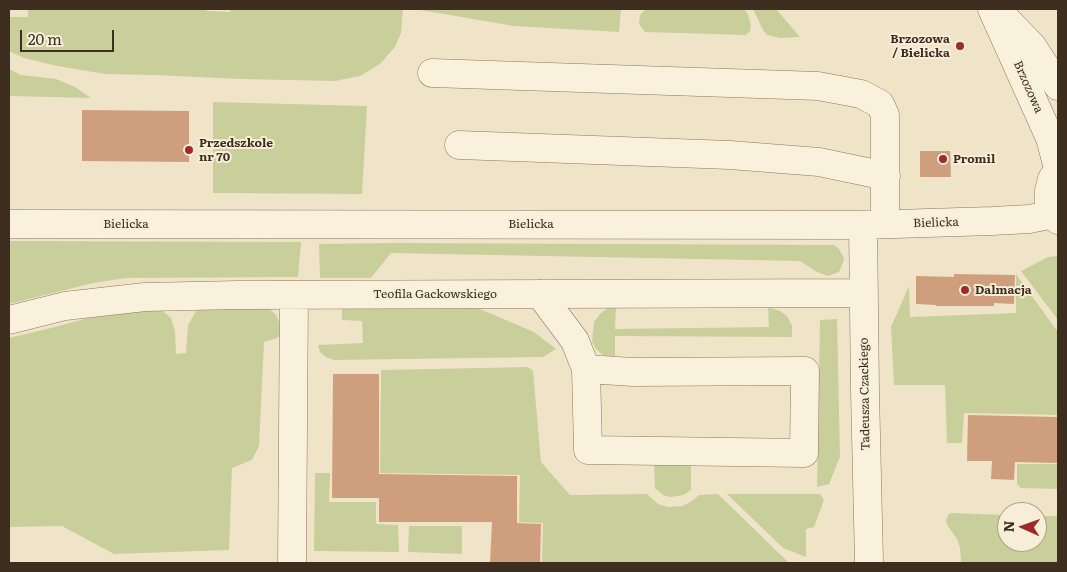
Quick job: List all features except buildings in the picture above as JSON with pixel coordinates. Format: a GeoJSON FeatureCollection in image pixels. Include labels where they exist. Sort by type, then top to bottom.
{"type":"FeatureCollection","features":[{"type":"Feature","properties":{"kind":"street","name":"Brzozowa"},"geometry":{"type":"LineString","coordinates":[[992,9],[1050,138],[1058,169]]}},
{"type":"Feature","properties":{"kind":"street","name":"Brzozowa"},"geometry":{"type":"LineString","coordinates":[[996,9],[1032,46],[1058,86]]}},
{"type":"Feature","properties":{"kind":"street","name":"Tadeusza Czackiego"},"geometry":{"type":"LineString","coordinates":[[432,72],[818,86],[861,94],[880,104],[885,115],[886,176],[874,225],[864,293],[870,563]]}},
{"type":"Feature","properties":{"kind":"street"},"geometry":{"type":"LineString","coordinates":[[459,145],[730,155],[819,162],[886,176]]}},
{"type":"Feature","properties":{"kind":"street"},"geometry":{"type":"LineString","coordinates":[[1056,217],[1049,203],[1049,191],[1052,179],[1058,169]]}},
{"type":"Feature","properties":{"kind":"street","name":"Bielicka"},"geometry":{"type":"LineString","coordinates":[[9,224],[874,225],[1056,217]]}},
{"type":"Feature","properties":{"kind":"street","name":"Teofila Gackowskiego"},"geometry":{"type":"LineString","coordinates":[[9,320],[65,306],[145,297],[864,293]]}},
{"type":"Feature","properties":{"kind":"street"},"geometry":{"type":"LineString","coordinates":[[540,294],[575,341],[586,369],[588,450],[804,453],[805,371],[633,372],[586,369]]}},
{"type":"Feature","properties":{"kind":"street"},"geometry":{"type":"LineString","coordinates":[[292,563],[294,295]]}},
{"type":"Feature","properties":{"kind":"green space"},"geometry":{"type":"Polygon","coordinates":[[[28,9],[206,9],[207,11],[230,12],[231,9],[403,9],[401,33],[395,47],[380,64],[360,76],[335,81],[105,74],[57,66],[24,58],[9,51],[9,17],[28,17],[28,9]]]}},
{"type":"Feature","properties":{"kind":"green space"},"geometry":{"type":"Polygon","coordinates":[[[414,9],[621,9],[619,32],[514,26],[414,9]]]}},
{"type":"Feature","properties":{"kind":"green space"},"geometry":{"type":"Polygon","coordinates":[[[646,9],[744,9],[748,14],[751,26],[750,31],[746,35],[645,32],[639,24],[640,15],[646,9]]]}},
{"type":"Feature","properties":{"kind":"green space"},"geometry":{"type":"Polygon","coordinates":[[[753,9],[776,9],[800,37],[780,38],[767,35],[753,9]]]}},
{"type":"Feature","properties":{"kind":"green space"},"geometry":{"type":"Polygon","coordinates":[[[9,69],[21,75],[56,79],[75,87],[91,98],[9,96],[9,69]]]}},
{"type":"Feature","properties":{"kind":"green space"},"geometry":{"type":"Polygon","coordinates":[[[213,102],[367,106],[362,194],[213,193],[213,102]]]}},
{"type":"Feature","properties":{"kind":"green space"},"geometry":{"type":"Polygon","coordinates":[[[9,241],[301,242],[298,277],[126,278],[93,283],[9,304],[9,241]]]}},
{"type":"Feature","properties":{"kind":"green space"},"geometry":{"type":"Polygon","coordinates":[[[319,244],[834,245],[839,249],[844,258],[839,272],[828,276],[817,272],[800,261],[391,253],[371,278],[320,278],[319,244]]]}},
{"type":"Feature","properties":{"kind":"green space"},"geometry":{"type":"Polygon","coordinates":[[[1058,256],[1058,320],[1021,271],[1048,257],[1058,256]]]}},
{"type":"Feature","properties":{"kind":"green space"},"geometry":{"type":"Polygon","coordinates":[[[1016,274],[1058,332],[1058,415],[964,413],[962,443],[947,443],[945,385],[894,385],[891,327],[909,286],[910,317],[1016,313],[1016,274]]]}},
{"type":"Feature","properties":{"kind":"green space"},"geometry":{"type":"Polygon","coordinates":[[[157,306],[171,318],[175,331],[176,354],[186,353],[188,325],[196,311],[206,307],[258,306],[270,309],[276,315],[280,324],[282,334],[277,338],[264,342],[259,446],[252,460],[232,468],[229,550],[114,554],[62,526],[9,527],[9,338],[129,307],[157,306]]]}},
{"type":"Feature","properties":{"kind":"green space"},"geometry":{"type":"Polygon","coordinates":[[[342,307],[475,307],[534,332],[556,349],[543,357],[334,360],[320,352],[318,345],[363,343],[362,321],[342,320],[342,307]]]}},
{"type":"Feature","properties":{"kind":"green space"},"geometry":{"type":"Polygon","coordinates":[[[616,307],[615,329],[769,327],[768,307],[780,311],[787,316],[792,326],[792,337],[615,336],[615,357],[603,355],[592,342],[594,322],[606,309],[616,307]]]}},
{"type":"Feature","properties":{"kind":"green space"},"geometry":{"type":"Polygon","coordinates":[[[837,319],[840,457],[829,484],[817,487],[820,320],[837,319]]]}},
{"type":"Feature","properties":{"kind":"green space"},"geometry":{"type":"Polygon","coordinates":[[[528,367],[533,371],[541,462],[570,495],[647,494],[658,504],[668,507],[683,506],[699,495],[718,494],[789,563],[542,563],[543,523],[519,522],[520,475],[380,473],[381,370],[528,367]]]}},
{"type":"Feature","properties":{"kind":"green space"},"geometry":{"type":"Polygon","coordinates":[[[691,464],[691,490],[684,495],[670,497],[663,495],[655,488],[654,465],[691,464]]]}},
{"type":"Feature","properties":{"kind":"green space"},"geometry":{"type":"Polygon","coordinates":[[[1017,464],[1058,464],[1058,489],[1021,488],[1017,484],[1017,464]]]}},
{"type":"Feature","properties":{"kind":"green space"},"geometry":{"type":"Polygon","coordinates":[[[315,473],[330,473],[329,502],[376,502],[376,524],[398,525],[399,552],[314,551],[315,473]]]}},
{"type":"Feature","properties":{"kind":"green space"},"geometry":{"type":"Polygon","coordinates":[[[727,494],[820,494],[824,500],[814,527],[806,529],[806,557],[783,548],[727,494]]]}},
{"type":"Feature","properties":{"kind":"green space"},"geometry":{"type":"Polygon","coordinates":[[[951,513],[997,515],[997,552],[1047,552],[1047,516],[1058,516],[1058,563],[961,563],[957,539],[946,521],[951,513]]]}},
{"type":"Feature","properties":{"kind":"green space"},"geometry":{"type":"Polygon","coordinates":[[[409,526],[462,526],[462,554],[408,552],[409,526]]]}},
{"type":"Feature","properties":{"kind":"place","name":"Brzozowa / Bielicka"},"geometry":{"type":"Point","coordinates":[960,46]}},
{"type":"Feature","properties":{"kind":"place","name":"Przedszkole nr 70"},"geometry":{"type":"Point","coordinates":[189,150]}},
{"type":"Feature","properties":{"kind":"place","name":"Promil"},"geometry":{"type":"Point","coordinates":[943,159]}},
{"type":"Feature","properties":{"kind":"place","name":"Dalmacja"},"geometry":{"type":"Point","coordinates":[965,290]}}]}
